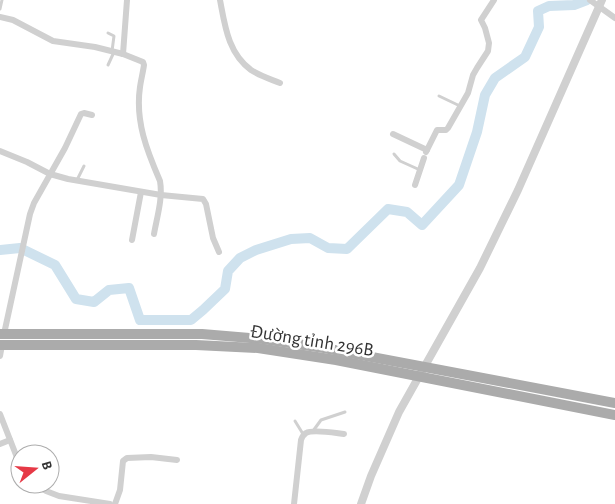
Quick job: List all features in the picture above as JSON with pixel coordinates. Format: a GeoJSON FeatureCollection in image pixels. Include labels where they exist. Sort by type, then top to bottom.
{"type":"FeatureCollection","features":[{"type":"Feature","properties":{"kind":"main road","name":"Đường tỉnh 296B"},"geometry":{"type":"LineString","coordinates":[[2,334],[202,334],[250,337],[304,344],[615,402]]}},
{"type":"Feature","properties":{"kind":"main road","name":"Đường tỉnh 296B"},"geometry":{"type":"LineString","coordinates":[[1,349],[100,344],[234,346],[276,350],[615,415]]}},
{"type":"Feature","properties":{"kind":"street"},"geometry":{"type":"LineString","coordinates":[[123,54],[127,0]]}},
{"type":"Feature","properties":{"kind":"street"},"geometry":{"type":"LineString","coordinates":[[220,0],[226,31],[236,54],[251,70],[280,82]]}},
{"type":"Feature","properties":{"kind":"street"},"geometry":{"type":"LineString","coordinates":[[415,185],[426,153],[436,132],[448,128],[468,92],[477,68],[485,57],[489,47],[486,28],[481,20],[494,0]]}},
{"type":"Feature","properties":{"kind":"street"},"geometry":{"type":"LineString","coordinates":[[590,0],[601,3],[615,18]]}},
{"type":"Feature","properties":{"kind":"street"},"geometry":{"type":"LineString","coordinates":[[361,504],[371,476],[400,412],[480,268],[518,190],[601,3]]}},
{"type":"Feature","properties":{"kind":"street"},"geometry":{"type":"LineString","coordinates":[[0,17],[13,20],[52,41],[95,47],[123,54],[141,61],[144,65],[139,97],[140,119],[146,148],[160,181],[161,195],[154,234]]}},
{"type":"Feature","properties":{"kind":"street"},"geometry":{"type":"LineString","coordinates":[[2,334],[34,203],[65,148],[81,114],[92,114]]}},
{"type":"Feature","properties":{"kind":"street"},"geometry":{"type":"LineString","coordinates":[[394,134],[426,153]]}},
{"type":"Feature","properties":{"kind":"street"},"geometry":{"type":"LineString","coordinates":[[0,151],[50,174],[76,181],[161,195],[203,198],[213,238],[219,252]]}},
{"type":"Feature","properties":{"kind":"street"},"geometry":{"type":"LineString","coordinates":[[132,240],[141,192]]}},
{"type":"Feature","properties":{"kind":"street"},"geometry":{"type":"LineString","coordinates":[[0,414],[11,444]]}},
{"type":"Feature","properties":{"kind":"street"},"geometry":{"type":"LineString","coordinates":[[294,504],[301,440],[304,434],[312,432],[344,434]]}},
{"type":"Feature","properties":{"kind":"street"},"geometry":{"type":"LineString","coordinates":[[0,444],[10,440]]}},
{"type":"Feature","properties":{"kind":"street"},"geometry":{"type":"LineString","coordinates":[[116,504],[120,490],[122,466],[127,458],[151,457],[178,460]]}},
{"type":"Feature","properties":{"kind":"street"},"geometry":{"type":"LineString","coordinates":[[54,494],[110,504]]}},
{"type":"Feature","properties":{"kind":"lane"},"geometry":{"type":"LineString","coordinates":[[0,9],[2,0]]}},
{"type":"Feature","properties":{"kind":"lane"},"geometry":{"type":"LineString","coordinates":[[108,33],[114,36],[113,52],[108,65]]}},
{"type":"Feature","properties":{"kind":"lane"},"geometry":{"type":"LineString","coordinates":[[439,96],[461,106]]}},
{"type":"Feature","properties":{"kind":"lane"},"geometry":{"type":"LineString","coordinates":[[394,154],[400,161],[420,170]]}},
{"type":"Feature","properties":{"kind":"lane"},"geometry":{"type":"LineString","coordinates":[[76,181],[84,166]]}},
{"type":"Feature","properties":{"kind":"lane"},"geometry":{"type":"LineString","coordinates":[[312,432],[321,420],[345,412]]}},
{"type":"Feature","properties":{"kind":"lane"},"geometry":{"type":"LineString","coordinates":[[295,421],[304,434]]}},
{"type":"Feature","properties":{"kind":"waterway"},"geometry":{"type":"LineString","coordinates":[[0,250],[20,248],[55,265],[76,299],[94,302],[109,290],[129,288],[140,320],[191,320],[225,289],[228,271],[240,258],[256,250],[291,239],[310,238],[328,248],[347,249],[388,209],[407,212],[422,225],[459,185],[477,132],[485,95],[495,78],[525,57],[539,27],[538,11],[549,6],[574,5],[587,0]]}}]}
